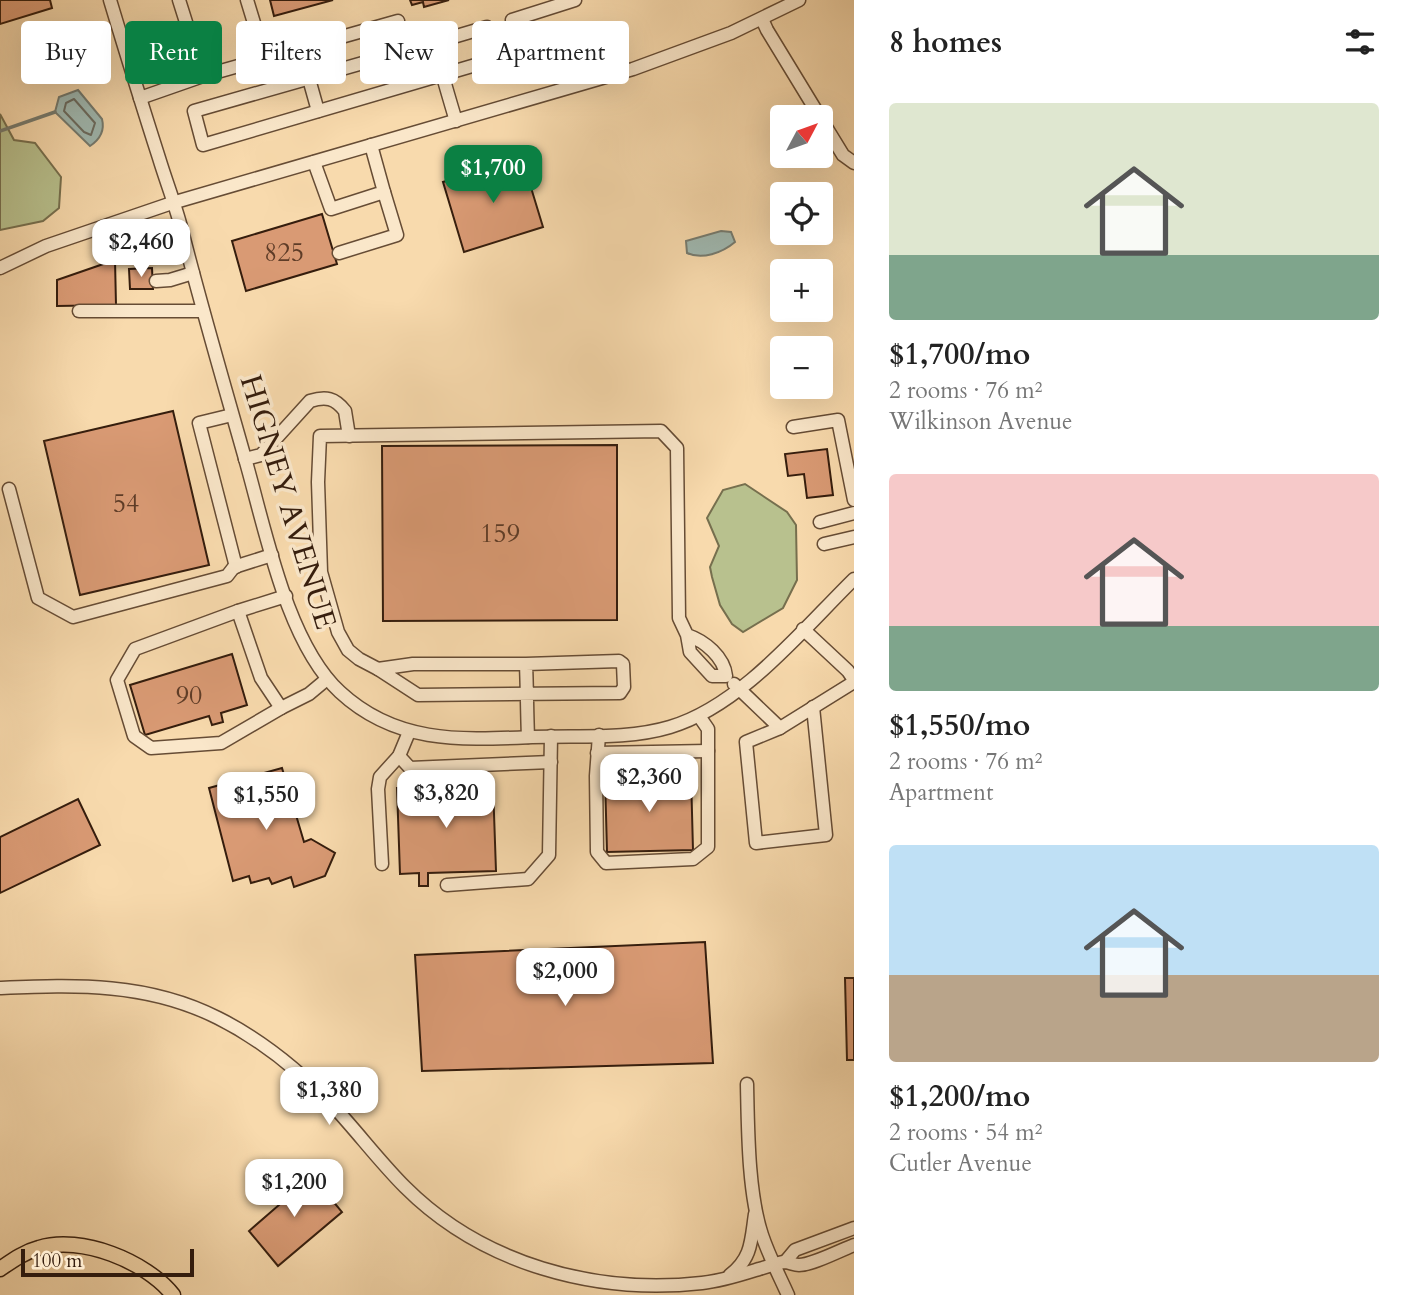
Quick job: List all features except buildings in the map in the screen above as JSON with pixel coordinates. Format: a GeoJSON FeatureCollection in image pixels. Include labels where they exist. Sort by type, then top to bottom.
{"type":"FeatureCollection","features":[{"type":"Feature","properties":{"kind":"main road"},"geometry":{"type":"LineString","coordinates":[[0,1269],[23,1253],[41,1247],[76,1245],[124,1259],[145,1271],[173,1295]]}},
{"type":"Feature","properties":{"kind":"main road"},"geometry":{"type":"LineString","coordinates":[[145,1271],[160,1295]]}},
{"type":"Feature","properties":{"kind":"street","name":"HIGNEY AVENUE"},"geometry":{"type":"LineString","coordinates":[[110,0],[173,203],[272,555],[301,641],[312,661],[327,679],[362,709],[409,732],[434,737],[631,734],[669,727],[699,716],[740,689],[854,579]]}},
{"type":"Feature","properties":{"kind":"street"},"geometry":{"type":"LineString","coordinates":[[179,0],[186,21]]}},
{"type":"Feature","properties":{"kind":"street"},"geometry":{"type":"LineString","coordinates":[[247,0],[253,21]]}},
{"type":"Feature","properties":{"kind":"street"},"geometry":{"type":"LineString","coordinates":[[512,20],[575,0]]}},
{"type":"Feature","properties":{"kind":"street"},"geometry":{"type":"LineString","coordinates":[[0,268],[46,246],[173,203],[633,69],[732,33],[799,0]]}},
{"type":"Feature","properties":{"kind":"street"},"geometry":{"type":"LineString","coordinates":[[762,19],[812,105]]}},
{"type":"Feature","properties":{"kind":"street"},"geometry":{"type":"LineString","coordinates":[[458,36],[487,27],[496,59],[458,70]]}},
{"type":"Feature","properties":{"kind":"street"},"geometry":{"type":"LineString","coordinates":[[140,98],[180,84]]}},
{"type":"Feature","properties":{"kind":"street"},"geometry":{"type":"LineString","coordinates":[[291,84],[194,111],[203,145],[411,84]]}},
{"type":"Feature","properties":{"kind":"street"},"geometry":{"type":"LineString","coordinates":[[310,84],[318,111]]}},
{"type":"Feature","properties":{"kind":"street"},"geometry":{"type":"LineString","coordinates":[[445,84],[456,121]]}},
{"type":"Feature","properties":{"kind":"street"},"geometry":{"type":"LineString","coordinates":[[833,138],[844,155],[854,163]]}},
{"type":"Feature","properties":{"kind":"street"},"geometry":{"type":"LineString","coordinates":[[339,253],[397,235],[371,145]]}},
{"type":"Feature","properties":{"kind":"street"},"geometry":{"type":"LineString","coordinates":[[314,162],[331,209],[384,192]]}},
{"type":"Feature","properties":{"kind":"street"},"geometry":{"type":"LineString","coordinates":[[156,281],[193,273]]}},
{"type":"Feature","properties":{"kind":"street"},"geometry":{"type":"LineString","coordinates":[[79,311],[203,311]]}},
{"type":"Feature","properties":{"kind":"street"},"geometry":{"type":"LineString","coordinates":[[245,459],[261,455],[310,401],[320,398],[333,399],[345,411],[349,436]]}},
{"type":"Feature","properties":{"kind":"street"},"geometry":{"type":"LineString","coordinates":[[232,415],[199,423],[236,566]]}},
{"type":"Feature","properties":{"kind":"street"},"geometry":{"type":"LineString","coordinates":[[793,427],[838,420],[854,500]]}},
{"type":"Feature","properties":{"kind":"street"},"geometry":{"type":"LineString","coordinates":[[378,669],[413,664],[619,661],[623,664],[624,687],[620,693],[418,695],[348,650],[338,632],[321,572],[318,482],[320,436],[661,431],[677,448],[678,618],[687,635],[690,652],[712,676],[726,676],[780,728]]}},
{"type":"Feature","properties":{"kind":"street"},"geometry":{"type":"LineString","coordinates":[[9,489],[37,598],[73,617],[227,576],[236,566],[272,555]]}},
{"type":"Feature","properties":{"kind":"street"},"geometry":{"type":"LineString","coordinates":[[820,522],[854,513]]}},
{"type":"Feature","properties":{"kind":"street"},"geometry":{"type":"LineString","coordinates":[[824,544],[854,537]]}},
{"type":"Feature","properties":{"kind":"street"},"geometry":{"type":"LineString","coordinates":[[286,596],[135,649],[117,680],[134,736],[151,748],[220,743],[309,694],[327,679]]}},
{"type":"Feature","properties":{"kind":"street"},"geometry":{"type":"LineString","coordinates":[[238,611],[261,678],[281,708]]}},
{"type":"Feature","properties":{"kind":"street"},"geometry":{"type":"LineString","coordinates":[[803,629],[848,671],[854,681],[813,707],[780,728],[746,743],[756,843],[826,835],[813,707]]}},
{"type":"Feature","properties":{"kind":"street"},"geometry":{"type":"LineString","coordinates":[[526,664],[528,737]]}},
{"type":"Feature","properties":{"kind":"street"},"geometry":{"type":"LineString","coordinates":[[599,735],[597,852],[606,863],[693,859],[708,848],[708,729],[699,716]]}},
{"type":"Feature","properties":{"kind":"street"},"geometry":{"type":"LineString","coordinates":[[382,864],[378,789],[380,777],[399,756],[409,732]]}},
{"type":"Feature","properties":{"kind":"street"},"geometry":{"type":"LineString","coordinates":[[447,885],[528,879],[549,855],[551,736]]}},
{"type":"Feature","properties":{"kind":"street"},"geometry":{"type":"LineString","coordinates":[[597,753],[708,751]]}},
{"type":"Feature","properties":{"kind":"street"},"geometry":{"type":"LineString","coordinates":[[399,756],[410,768],[551,762]]}},
{"type":"Feature","properties":{"kind":"street"},"geometry":{"type":"LineString","coordinates":[[0,988],[84,985],[122,989],[180,1003],[215,1016],[242,1031],[291,1066],[334,1108],[406,1188],[444,1222],[474,1240],[556,1275],[637,1287],[681,1286],[724,1280],[780,1263],[801,1265],[854,1245]]}},
{"type":"Feature","properties":{"kind":"street"},"geometry":{"type":"LineString","coordinates":[[747,1084],[748,1133],[756,1206],[762,1233],[780,1263],[788,1295]]}},
{"type":"Feature","properties":{"kind":"street"},"geometry":{"type":"LineString","coordinates":[[724,1280],[746,1259],[750,1250],[756,1206]]}},
{"type":"Feature","properties":{"kind":"street"},"geometry":{"type":"LineString","coordinates":[[780,1263],[794,1250],[854,1228]]}},
{"type":"Feature","properties":{"kind":"green space"},"geometry":{"type":"Polygon","coordinates":[[[0,114],[14,140],[35,143],[61,177],[59,208],[43,221],[0,230],[0,114]]]}},
{"type":"Feature","properties":{"kind":"green space"},"geometry":{"type":"Polygon","coordinates":[[[745,484],[787,512],[796,525],[797,580],[783,608],[743,632],[732,624],[720,605],[710,567],[719,546],[707,518],[723,490],[745,484]]]}},
{"type":"Feature","properties":{"kind":"water"},"geometry":{"type":"Polygon","coordinates":[[[78,90],[102,119],[100,135],[90,146],[55,112],[59,97],[78,90]]]}},
{"type":"Feature","properties":{"kind":"water"},"geometry":{"type":"Polygon","coordinates":[[[721,231],[731,232],[735,242],[712,254],[699,256],[687,253],[686,241],[721,231]]]}},
{"type":"Feature","properties":{"kind":"waterway"},"geometry":{"type":"LineString","coordinates":[[0,131],[55,112]]}}]}
